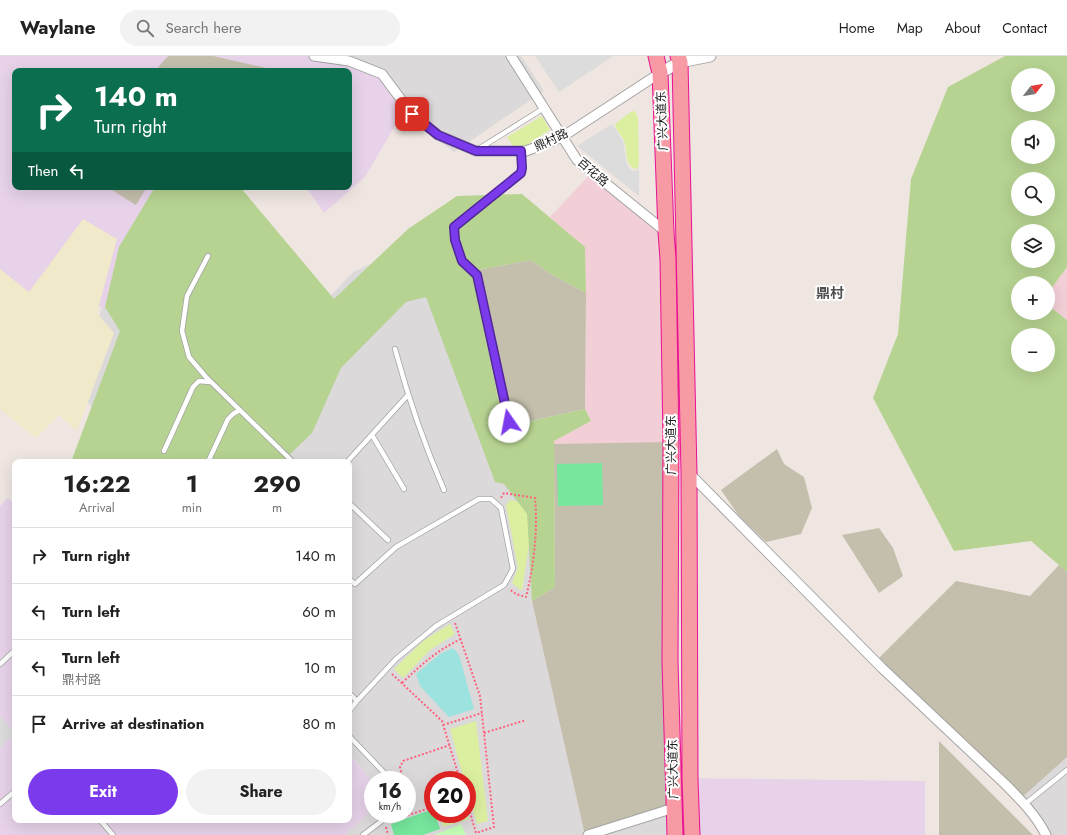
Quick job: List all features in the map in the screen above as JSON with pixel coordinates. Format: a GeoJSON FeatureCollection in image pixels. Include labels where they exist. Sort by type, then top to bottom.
{"type":"FeatureCollection","features":[{"type":"Feature","properties":{"kind":"highway","name":"广兴大道东"},"geometry":{"type":"LineString","coordinates":[[656,56],[660,73],[668,259],[671,442],[670,661],[675,835]]}},
{"type":"Feature","properties":{"kind":"highway","name":"广兴大道东"},"geometry":{"type":"LineString","coordinates":[[679,59],[689,474],[690,778],[692,835]]}},
{"type":"Feature","properties":{"kind":"street","name":"鼎村路"},"geometry":{"type":"LineString","coordinates":[[314,56],[350,61],[382,74],[412,114],[438,135],[476,151],[526,152],[562,137],[660,73]]}},
{"type":"Feature","properties":{"kind":"street","name":"百花路"},"geometry":{"type":"LineString","coordinates":[[511,56],[577,160],[666,232]]}},
{"type":"Feature","properties":{"kind":"street"},"geometry":{"type":"LineString","coordinates":[[660,73],[679,59],[710,56]]}},
{"type":"Feature","properties":{"kind":"street"},"geometry":{"type":"LineString","coordinates":[[689,474],[882,668],[1025,804],[1042,826],[1046,835]]}},
{"type":"Feature","properties":{"kind":"street"},"geometry":{"type":"LineString","coordinates":[[588,835],[674,808]]}},
{"type":"Feature","properties":{"kind":"lane"},"geometry":{"type":"LineString","coordinates":[[476,151],[544,108]]}},
{"type":"Feature","properties":{"kind":"lane"},"geometry":{"type":"LineString","coordinates":[[509,422],[477,275],[462,261],[455,240],[454,227],[521,173],[521,151]]}},
{"type":"Feature","properties":{"kind":"lane"},"geometry":{"type":"LineString","coordinates":[[208,256],[187,296],[182,332],[189,357],[210,382],[290,459]]}},
{"type":"Feature","properties":{"kind":"lane"},"geometry":{"type":"LineString","coordinates":[[395,349],[408,395],[430,458],[444,490]]}},
{"type":"Feature","properties":{"kind":"lane"},"geometry":{"type":"LineString","coordinates":[[164,451],[192,387],[199,380],[210,382]]}},
{"type":"Feature","properties":{"kind":"lane"},"geometry":{"type":"LineString","coordinates":[[350,459],[408,395]]}},
{"type":"Feature","properties":{"kind":"lane"},"geometry":{"type":"LineString","coordinates":[[209,459],[228,419],[240,410]]}},
{"type":"Feature","properties":{"kind":"lane"},"geometry":{"type":"LineString","coordinates":[[372,435],[404,489]]}},
{"type":"Feature","properties":{"kind":"lane"},"geometry":{"type":"LineString","coordinates":[[352,582],[355,584],[396,547],[479,499],[491,499],[500,508],[513,569],[504,585],[436,626],[396,659],[352,707]]}},
{"type":"Feature","properties":{"kind":"lane"},"geometry":{"type":"LineString","coordinates":[[352,506],[388,540]]}},
{"type":"Feature","properties":{"kind":"lane"},"geometry":{"type":"LineString","coordinates":[[0,664],[12,653]]}},
{"type":"Feature","properties":{"kind":"lane"},"geometry":{"type":"LineString","coordinates":[[352,696],[357,701]]}},
{"type":"Feature","properties":{"kind":"lane"},"geometry":{"type":"LineString","coordinates":[[352,739],[382,771]]}},
{"type":"Feature","properties":{"kind":"lane"},"geometry":{"type":"LineString","coordinates":[[1025,804],[1067,770]]}},
{"type":"Feature","properties":{"kind":"lane"},"geometry":{"type":"LineString","coordinates":[[0,804],[12,793]]}},
{"type":"Feature","properties":{"kind":"lane"},"geometry":{"type":"LineString","coordinates":[[103,823],[114,835]]}},
{"type":"Feature","properties":{"kind":"lane"},"geometry":{"type":"LineString","coordinates":[[363,835],[379,823]]}},
{"type":"Feature","properties":{"kind":"path"},"geometry":{"type":"LineString","coordinates":[[496,504],[504,493],[535,498],[536,515],[531,577],[526,597],[516,594],[504,585]]}},
{"type":"Feature","properties":{"kind":"path"},"geometry":{"type":"LineString","coordinates":[[453,616],[480,696],[494,828],[479,834],[476,833],[473,823]]}},
{"type":"Feature","properties":{"kind":"path"},"geometry":{"type":"LineString","coordinates":[[402,683],[424,661],[443,648],[461,639]]}},
{"type":"Feature","properties":{"kind":"path"},"geometry":{"type":"LineString","coordinates":[[387,669],[442,721],[457,771]]}},
{"type":"Feature","properties":{"kind":"path"},"geometry":{"type":"LineString","coordinates":[[444,725],[482,713]]}},
{"type":"Feature","properties":{"kind":"path"},"geometry":{"type":"LineString","coordinates":[[484,733],[526,720]]}},
{"type":"Feature","properties":{"kind":"path"},"geometry":{"type":"LineString","coordinates":[[401,771],[400,767],[403,761],[450,745]]}},
{"type":"Feature","properties":{"kind":"shaded area"},"geometry":{"type":"Polygon","coordinates":[[[0,56],[314,56],[382,74],[406,107],[365,177],[352,188],[352,68],[12,68],[12,190],[153,190],[119,247],[105,307],[40,310],[0,296],[0,56]]]}},
{"type":"Feature","properties":{"kind":"shaded area"},"geometry":{"type":"Polygon","coordinates":[[[168,56],[213,56],[267,68],[158,68],[168,56]]]}},
{"type":"Feature","properties":{"kind":"shaded area"},"geometry":{"type":"Polygon","coordinates":[[[271,56],[521,56],[544,91],[454,152],[417,125],[392,97],[352,73],[352,68],[333,68],[271,56]]]}},
{"type":"Feature","properties":{"kind":"shaded area"},"geometry":{"type":"Polygon","coordinates":[[[535,56],[612,56],[612,57],[559,92],[535,56]]]}},
{"type":"Feature","properties":{"kind":"shaded area"},"geometry":{"type":"Polygon","coordinates":[[[612,124],[623,141],[627,165],[633,171],[639,170],[639,196],[577,146],[612,124]]]}},
{"type":"Feature","properties":{"kind":"shaded area"},"geometry":{"type":"Polygon","coordinates":[[[592,172],[666,232],[668,259],[671,442],[670,661],[674,808],[585,835],[532,601],[555,587],[554,441],[591,421],[585,409],[585,247],[550,217],[592,172]]]}},
{"type":"Feature","properties":{"kind":"shaded area"},"geometry":{"type":"Polygon","coordinates":[[[112,190],[145,190],[136,205],[112,190]]]}},
{"type":"Feature","properties":{"kind":"shaded area"},"geometry":{"type":"Polygon","coordinates":[[[151,190],[217,190],[324,303],[353,272],[413,245],[539,526],[532,601],[585,835],[345,835],[364,817],[364,823],[416,823],[416,771],[364,771],[352,757],[352,459],[129,459],[80,391],[122,228],[151,190]]]}},
{"type":"Feature","properties":{"kind":"shaded area"},"geometry":{"type":"Polygon","coordinates":[[[308,190],[350,190],[324,213],[308,190]]]}},
{"type":"Feature","properties":{"kind":"shaded area"},"geometry":{"type":"Polygon","coordinates":[[[83,219],[117,239],[97,313],[114,333],[77,431],[59,415],[36,438],[0,409],[0,269],[29,292],[83,219]]]}},
{"type":"Feature","properties":{"kind":"shaded area"},"geometry":{"type":"Polygon","coordinates":[[[531,260],[551,274],[586,293],[585,409],[504,427],[472,271],[531,260]]]}},
{"type":"Feature","properties":{"kind":"shaded area"},"geometry":{"type":"Polygon","coordinates":[[[1067,267],[1067,320],[1055,311],[1055,283],[1067,267]]]}},
{"type":"Feature","properties":{"kind":"shaded area"},"geometry":{"type":"Polygon","coordinates":[[[671,442],[674,808],[585,835],[532,601],[555,587],[554,444],[671,442]]]}},
{"type":"Feature","properties":{"kind":"shaded area"},"geometry":{"type":"Polygon","coordinates":[[[777,449],[784,464],[804,477],[812,508],[801,534],[766,542],[739,516],[721,490],[777,449]]]}},
{"type":"Feature","properties":{"kind":"shaded area"},"geometry":{"type":"Polygon","coordinates":[[[8,498],[12,502],[12,823],[352,823],[352,758],[364,771],[364,817],[345,835],[0,835],[0,506],[8,498]]]}},
{"type":"Feature","properties":{"kind":"shaded area"},"geometry":{"type":"Polygon","coordinates":[[[879,528],[893,548],[903,576],[879,593],[842,535],[879,528]]]}},
{"type":"Feature","properties":{"kind":"shaded area"},"geometry":{"type":"Polygon","coordinates":[[[1059,565],[1067,572],[1067,757],[1020,799],[875,662],[956,581],[1030,596],[1059,565]]]}},
{"type":"Feature","properties":{"kind":"shaded area"},"geometry":{"type":"Polygon","coordinates":[[[0,716],[12,730],[12,736],[0,748],[0,716]]]}},
{"type":"Feature","properties":{"kind":"shaded area"},"geometry":{"type":"Polygon","coordinates":[[[1067,716],[1067,835],[1046,835],[1005,784],[1067,716]]]}},
{"type":"Feature","properties":{"kind":"shaded area"},"geometry":{"type":"Polygon","coordinates":[[[939,741],[1033,835],[939,835],[939,741]]]}},
{"type":"Feature","properties":{"kind":"shaded area"},"geometry":{"type":"Polygon","coordinates":[[[673,778],[925,781],[925,835],[675,835],[673,778]]]}},
{"type":"Feature","properties":{"kind":"shaded area"},"geometry":{"type":"Polygon","coordinates":[[[674,808],[675,835],[588,835],[674,808]]]}},
{"type":"Feature","properties":{"kind":"green space"},"geometry":{"type":"Polygon","coordinates":[[[1005,56],[1067,56],[1067,267],[1055,283],[1055,276],[1011,276],[1011,320],[1055,320],[1055,311],[1067,320],[1067,572],[1031,541],[954,551],[873,398],[898,334],[911,179],[948,87],[1005,56]]]}},
{"type":"Feature","properties":{"kind":"green space"},"geometry":{"type":"Polygon","coordinates":[[[632,111],[635,111],[638,118],[639,163],[638,168],[634,169],[629,163],[624,141],[615,124],[632,111]]]}},
{"type":"Feature","properties":{"kind":"green space"},"geometry":{"type":"Polygon","coordinates":[[[542,116],[550,130],[525,146],[513,146],[507,137],[542,116]]]}},
{"type":"Feature","properties":{"kind":"green space"},"geometry":{"type":"Polygon","coordinates":[[[153,190],[243,190],[334,299],[408,229],[457,196],[522,194],[585,247],[586,293],[551,274],[531,260],[472,271],[504,427],[585,409],[591,421],[554,441],[555,587],[532,601],[527,514],[504,484],[495,482],[426,297],[406,302],[341,368],[312,433],[285,459],[72,459],[120,331],[105,307],[119,247],[153,190]]]}},
{"type":"Feature","properties":{"kind":"green space"},"geometry":{"type":"Polygon","coordinates":[[[602,463],[603,505],[558,506],[557,464],[602,463]]]}},
{"type":"Feature","properties":{"kind":"green space"},"geometry":{"type":"Polygon","coordinates":[[[510,500],[528,503],[532,524],[522,591],[512,583],[518,568],[506,505],[510,500]]]}},
{"type":"Feature","properties":{"kind":"green space"},"geometry":{"type":"Polygon","coordinates":[[[450,624],[455,634],[430,650],[403,678],[394,669],[423,641],[450,624]]]}},
{"type":"Feature","properties":{"kind":"green space"},"geometry":{"type":"Polygon","coordinates":[[[476,721],[488,821],[477,824],[476,771],[462,771],[450,729],[476,721]]]}},
{"type":"Feature","properties":{"kind":"green space"},"geometry":{"type":"Polygon","coordinates":[[[424,812],[424,823],[438,823],[440,829],[423,835],[394,835],[391,824],[416,823],[416,815],[424,812]]]}},
{"type":"Feature","properties":{"kind":"green space"},"geometry":{"type":"Polygon","coordinates":[[[442,823],[456,823],[443,827],[442,823]]]}},
{"type":"Feature","properties":{"kind":"green space"},"geometry":{"type":"Polygon","coordinates":[[[461,824],[466,835],[434,835],[461,824]]]}},
{"type":"Feature","properties":{"kind":"water"},"geometry":{"type":"Polygon","coordinates":[[[453,648],[459,655],[474,709],[449,717],[420,686],[416,674],[440,654],[453,648]]]}},
{"type":"Feature","properties":{"kind":"district","name":"鼎村"},"geometry":{"type":"Point","coordinates":[830,293]}},
{"type":"Feature","properties":{"kind":"route"},"geometry":{"type":"LineString","coordinates":[[412,114],[438,135],[476,151],[521,151],[521,173],[454,227],[455,240],[462,261],[477,275],[509,422]]}}]}
